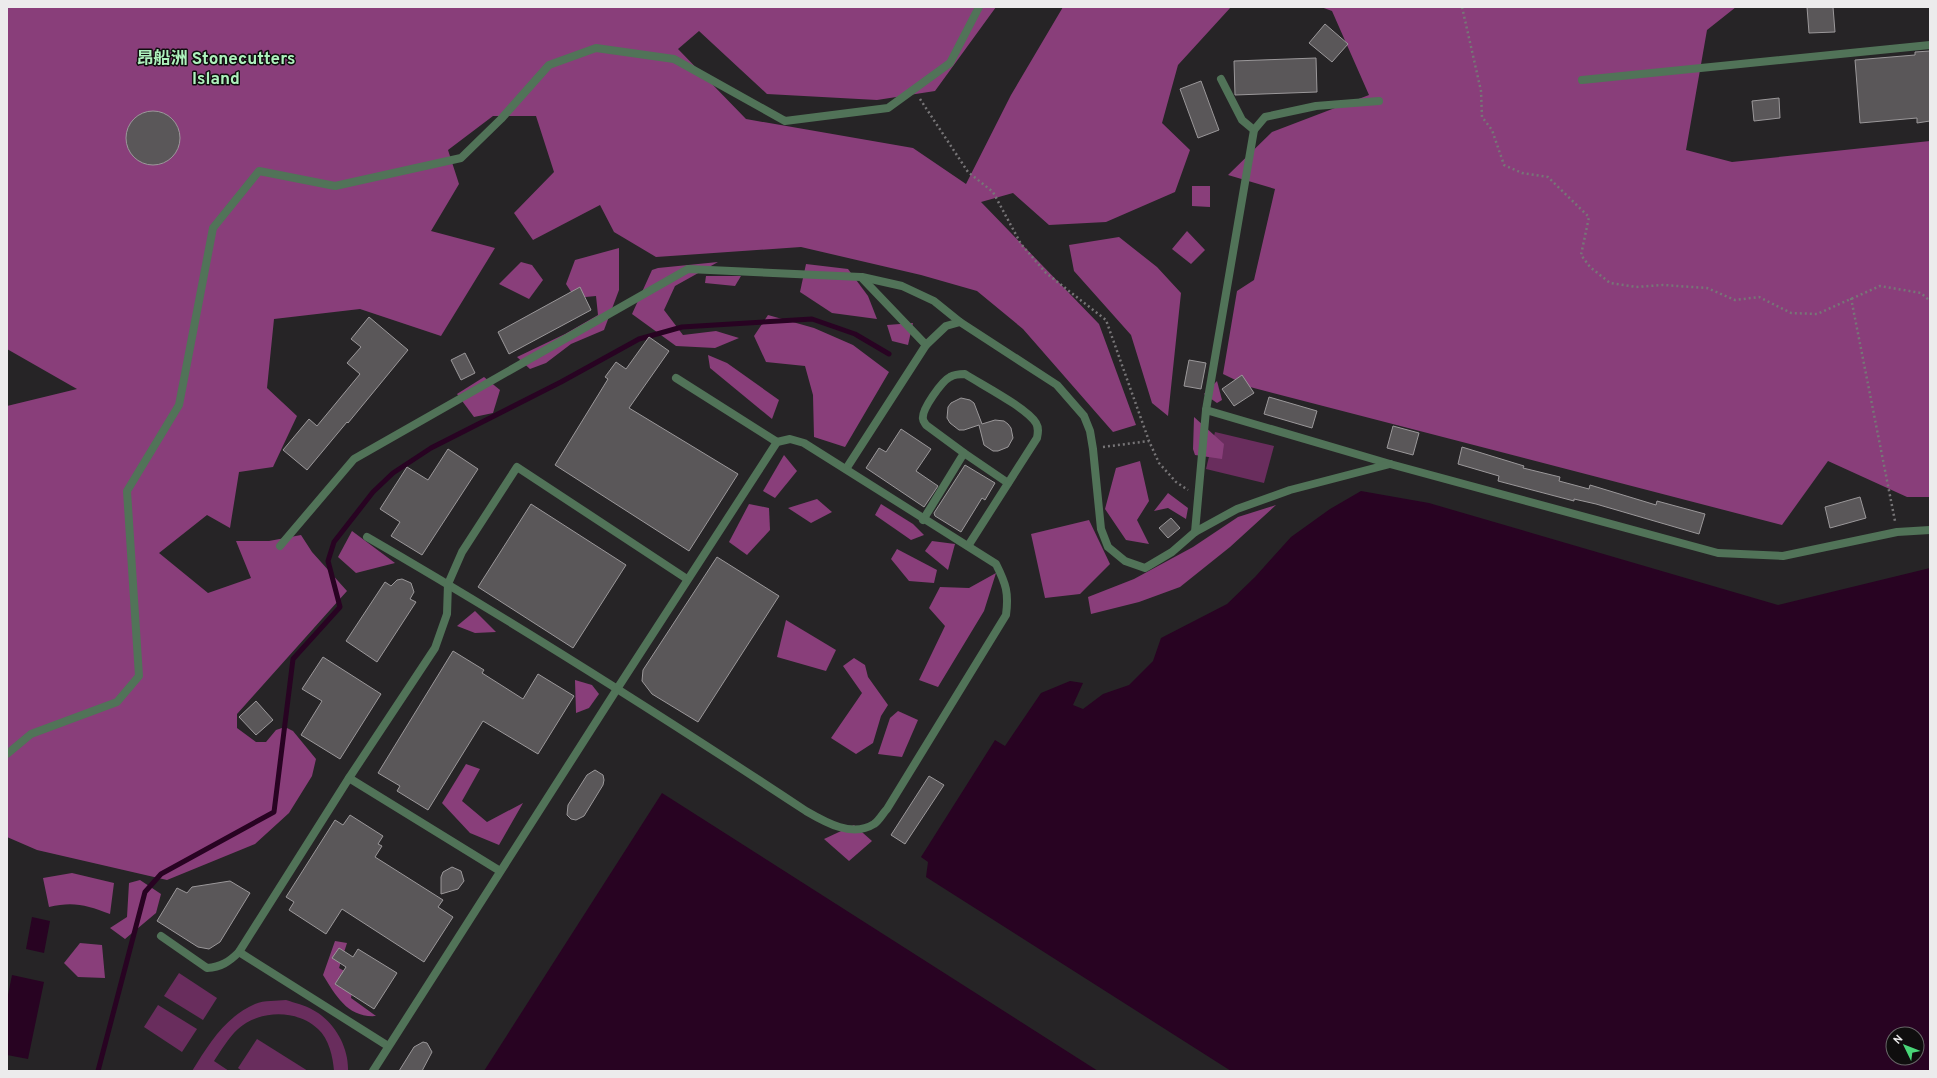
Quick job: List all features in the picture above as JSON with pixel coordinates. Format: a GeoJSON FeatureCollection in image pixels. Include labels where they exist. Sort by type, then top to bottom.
{"type":"FeatureCollection","features":[{"type":"Feature","properties":{"kind":"lane"},"geometry":{"type":"LineString","coordinates":[[7,754],[31,734],[117,702],[139,676],[127,491],[179,405],[214,228],[259,171],[335,186],[461,158],[501,119],[549,65],[596,48],[674,59],[786,121],[888,108],[950,63],[978,7]]}},
{"type":"Feature","properties":{"kind":"lane"},"geometry":{"type":"LineString","coordinates":[[1582,80],[1930,45]]}},
{"type":"Feature","properties":{"kind":"lane"},"geometry":{"type":"LineString","coordinates":[[1221,79],[1242,120],[1254,130]]}},
{"type":"Feature","properties":{"kind":"lane"},"geometry":{"type":"LineString","coordinates":[[1195,532],[1206,410],[1254,130],[1264,118],[1316,106],[1379,101]]}},
{"type":"Feature","properties":{"kind":"lane"},"geometry":{"type":"LineString","coordinates":[[280,546],[354,459],[688,269],[862,277],[902,286],[934,301],[960,322],[1057,386],[1084,416],[1090,431],[1093,449],[1101,529],[1108,547],[1125,561],[1145,568],[1172,552],[1195,532],[1238,509],[1290,490],[1390,464]]}},
{"type":"Feature","properties":{"kind":"lane"},"geometry":{"type":"LineString","coordinates":[[862,277],[926,344]]}},
{"type":"Feature","properties":{"kind":"lane"},"geometry":{"type":"LineString","coordinates":[[846,469],[926,344],[946,326],[960,322]]}},
{"type":"Feature","properties":{"kind":"lane"},"geometry":{"type":"LineString","coordinates":[[968,546],[1037,438],[1038,429],[1036,422],[1027,413],[965,374],[958,374],[950,377],[942,384],[924,411],[923,419],[932,431],[1008,483]]}},
{"type":"Feature","properties":{"kind":"lane"},"geometry":{"type":"LineString","coordinates":[[676,378],[777,442]]}},
{"type":"Feature","properties":{"kind":"lane"},"geometry":{"type":"LineString","coordinates":[[1206,410],[1390,464],[1718,553],[1783,556],[1897,532],[1930,530]]}},
{"type":"Feature","properties":{"kind":"lane"},"geometry":{"type":"LineString","coordinates":[[367,537],[448,584],[616,689],[829,824],[856,830],[875,824],[887,809],[1006,615],[1008,596],[1005,582],[996,564],[923,520],[804,443],[790,439],[777,442],[616,689],[373,1071]]}},
{"type":"Feature","properties":{"kind":"lane"},"geometry":{"type":"LineString","coordinates":[[923,520],[964,453]]}},
{"type":"Feature","properties":{"kind":"lane"},"geometry":{"type":"LineString","coordinates":[[161,936],[207,968],[220,967],[230,961],[239,952],[349,778],[435,648],[446,614],[448,584],[462,552],[517,467],[687,579]]}},
{"type":"Feature","properties":{"kind":"lane"},"geometry":{"type":"LineString","coordinates":[[349,778],[500,871]]}},
{"type":"Feature","properties":{"kind":"lane"},"geometry":{"type":"LineString","coordinates":[[239,952],[388,1046]]}},
{"type":"Feature","properties":{"kind":"path"},"geometry":{"type":"LineString","coordinates":[[1462,7],[1480,91],[1482,117],[1492,130],[1504,165],[1522,173],[1548,177],[1589,217],[1581,255],[1590,268],[1610,283],[1636,287],[1663,285],[1707,288],[1735,300],[1759,297],[1791,312],[1797,313],[1817,314],[1880,286],[1921,293],[1930,301]]}},
{"type":"Feature","properties":{"kind":"path"},"geometry":{"type":"LineString","coordinates":[[914,89],[968,172],[993,192],[1021,244],[1046,273],[1106,320],[1149,441],[1159,463],[1176,482],[1198,497]]}},
{"type":"Feature","properties":{"kind":"path"},"geometry":{"type":"LineString","coordinates":[[1851,298],[1897,532]]}},
{"type":"Feature","properties":{"kind":"path"},"geometry":{"type":"LineString","coordinates":[[1093,449],[1149,441]]}},
{"type":"Feature","properties":{"kind":"shaded area"},"geometry":{"type":"Polygon","coordinates":[[[7,7],[996,7],[935,91],[877,100],[767,94],[699,31],[678,49],[746,119],[913,148],[966,184],[1011,95],[1063,7],[1231,7],[1178,65],[1162,123],[1190,150],[1175,192],[1106,222],[1049,225],[1013,193],[981,202],[1099,324],[1136,425],[1113,432],[1023,329],[977,291],[921,275],[801,247],[656,257],[614,232],[600,205],[533,240],[514,213],[554,172],[536,116],[493,116],[448,150],[459,184],[431,231],[495,248],[441,336],[360,309],[274,319],[267,388],[297,416],[273,467],[239,472],[230,528],[207,515],[159,553],[208,593],[251,578],[236,541],[269,541],[301,535],[312,552],[347,591],[237,714],[237,728],[256,742],[266,742],[276,730],[285,727],[293,731],[316,759],[312,776],[289,813],[255,844],[167,880],[37,850],[7,837],[7,406],[77,389],[7,349],[7,7]]]}},
{"type":"Feature","properties":{"kind":"shaded area"},"geometry":{"type":"Polygon","coordinates":[[[1321,7],[1736,7],[1707,30],[1686,150],[1732,162],[1930,141],[1930,497],[1907,497],[1828,461],[1782,525],[1250,387],[1223,374],[1237,291],[1254,280],[1275,189],[1228,175],[1272,132],[1369,95],[1332,11],[1321,7]]]}},
{"type":"Feature","properties":{"kind":"shaded area"},"geometry":{"type":"Polygon","coordinates":[[[1192,186],[1210,186],[1210,207],[1192,206],[1192,186]]]}},
{"type":"Feature","properties":{"kind":"shaded area"},"geometry":{"type":"Polygon","coordinates":[[[1187,231],[1205,250],[1191,264],[1172,249],[1187,231]]]}},
{"type":"Feature","properties":{"kind":"shaded area"},"geometry":{"type":"Polygon","coordinates":[[[1119,237],[1157,267],[1181,293],[1168,416],[1152,403],[1131,335],[1074,271],[1069,245],[1119,237]]]}},
{"type":"Feature","properties":{"kind":"shaded area"},"geometry":{"type":"Polygon","coordinates":[[[619,248],[619,290],[604,330],[571,344],[546,363],[530,369],[517,357],[565,334],[598,315],[596,296],[575,298],[566,284],[575,260],[619,248]]]}},
{"type":"Feature","properties":{"kind":"shaded area"},"geometry":{"type":"Polygon","coordinates":[[[521,262],[532,265],[543,280],[529,299],[499,284],[521,262]]]}},
{"type":"Feature","properties":{"kind":"shaded area"},"geometry":{"type":"Polygon","coordinates":[[[718,262],[675,286],[664,310],[683,335],[716,331],[739,338],[715,348],[676,346],[632,314],[652,270],[658,268],[718,262]]]}},
{"type":"Feature","properties":{"kind":"shaded area"},"geometry":{"type":"Polygon","coordinates":[[[806,264],[848,269],[868,296],[877,319],[832,313],[800,292],[806,264]]]}},
{"type":"Feature","properties":{"kind":"shaded area"},"geometry":{"type":"Polygon","coordinates":[[[706,276],[741,276],[735,286],[705,283],[706,276]]]}},
{"type":"Feature","properties":{"kind":"shaded area"},"geometry":{"type":"Polygon","coordinates":[[[768,315],[814,328],[853,345],[889,372],[845,447],[814,437],[813,395],[805,366],[766,362],[754,336],[768,315]]]}},
{"type":"Feature","properties":{"kind":"shaded area"},"geometry":{"type":"Polygon","coordinates":[[[913,323],[908,345],[892,341],[887,325],[913,323]]]}},
{"type":"Feature","properties":{"kind":"shaded area"},"geometry":{"type":"Polygon","coordinates":[[[708,355],[727,363],[779,400],[772,419],[710,368],[708,355]]]}},
{"type":"Feature","properties":{"kind":"shaded area"},"geometry":{"type":"Polygon","coordinates":[[[484,377],[500,390],[493,413],[474,417],[457,394],[484,377]]]}},
{"type":"Feature","properties":{"kind":"shaded area"},"geometry":{"type":"Polygon","coordinates":[[[1217,381],[1222,400],[1217,403],[1204,394],[1217,381]]]}},
{"type":"Feature","properties":{"kind":"shaded area"},"geometry":{"type":"Polygon","coordinates":[[[1194,417],[1224,444],[1222,459],[1195,455],[1193,449],[1194,417]]]}},
{"type":"Feature","properties":{"kind":"shaded area"},"geometry":{"type":"Polygon","coordinates":[[[1215,432],[1274,446],[1264,483],[1206,469],[1215,432]]]}},
{"type":"Feature","properties":{"kind":"shaded area"},"geometry":{"type":"Polygon","coordinates":[[[784,455],[797,471],[775,498],[763,491],[784,455]]]}},
{"type":"Feature","properties":{"kind":"shaded area"},"geometry":{"type":"Polygon","coordinates":[[[1140,461],[1149,501],[1137,520],[1149,544],[1126,540],[1105,509],[1116,468],[1140,461]]]}},
{"type":"Feature","properties":{"kind":"shaded area"},"geometry":{"type":"Polygon","coordinates":[[[1361,491],[1429,503],[1778,605],[1930,568],[1930,1071],[1231,1071],[926,877],[928,862],[921,857],[995,740],[1005,746],[1041,693],[1070,681],[1083,683],[1073,705],[1083,709],[1103,694],[1129,685],[1153,661],[1161,638],[1227,604],[1255,577],[1291,537],[1330,509],[1361,491]]]}},
{"type":"Feature","properties":{"kind":"shaded area"},"geometry":{"type":"Polygon","coordinates":[[[1168,493],[1188,508],[1186,519],[1168,508],[1154,511],[1168,493]]]}},
{"type":"Feature","properties":{"kind":"shaded area"},"geometry":{"type":"Polygon","coordinates":[[[817,499],[832,512],[811,523],[788,508],[817,499]]]}},
{"type":"Feature","properties":{"kind":"shaded area"},"geometry":{"type":"Polygon","coordinates":[[[749,504],[769,508],[770,530],[747,555],[729,542],[749,504]]]}},
{"type":"Feature","properties":{"kind":"shaded area"},"geometry":{"type":"Polygon","coordinates":[[[881,504],[913,524],[924,535],[911,540],[875,515],[881,504]]]}},
{"type":"Feature","properties":{"kind":"shaded area"},"geometry":{"type":"Polygon","coordinates":[[[1276,505],[1230,547],[1180,587],[1139,602],[1091,614],[1088,597],[1134,579],[1193,547],[1238,517],[1276,505]]]}},
{"type":"Feature","properties":{"kind":"shaded area"},"geometry":{"type":"Polygon","coordinates":[[[1089,520],[1110,564],[1080,594],[1045,598],[1031,534],[1089,520]]]}},
{"type":"Feature","properties":{"kind":"shaded area"},"geometry":{"type":"Polygon","coordinates":[[[352,531],[395,563],[356,573],[338,557],[352,531]]]}},
{"type":"Feature","properties":{"kind":"shaded area"},"geometry":{"type":"Polygon","coordinates":[[[932,541],[955,544],[948,570],[925,551],[932,541]]]}},
{"type":"Feature","properties":{"kind":"shaded area"},"geometry":{"type":"Polygon","coordinates":[[[897,549],[937,570],[934,583],[909,581],[891,559],[897,549]]]}},
{"type":"Feature","properties":{"kind":"shaded area"},"geometry":{"type":"Polygon","coordinates":[[[996,573],[984,611],[938,687],[919,680],[945,626],[929,608],[940,587],[969,588],[996,573]]]}},
{"type":"Feature","properties":{"kind":"shaded area"},"geometry":{"type":"Polygon","coordinates":[[[475,611],[496,632],[475,633],[457,626],[475,611]]]}},
{"type":"Feature","properties":{"kind":"shaded area"},"geometry":{"type":"Polygon","coordinates":[[[786,620],[836,650],[826,671],[777,657],[786,620]]]}},
{"type":"Feature","properties":{"kind":"shaded area"},"geometry":{"type":"Polygon","coordinates":[[[854,658],[865,665],[868,677],[888,705],[881,716],[873,743],[856,754],[831,738],[862,693],[843,666],[854,658]]]}},
{"type":"Feature","properties":{"kind":"shaded area"},"geometry":{"type":"Polygon","coordinates":[[[575,680],[592,685],[599,694],[589,708],[576,713],[575,680]]]}},
{"type":"Feature","properties":{"kind":"shaded area"},"geometry":{"type":"Polygon","coordinates":[[[898,711],[918,720],[902,757],[878,754],[890,718],[898,711]]]}},
{"type":"Feature","properties":{"kind":"shaded area"},"geometry":{"type":"Polygon","coordinates":[[[466,764],[480,769],[462,801],[487,822],[523,803],[499,845],[470,833],[442,803],[466,764]]]}},
{"type":"Feature","properties":{"kind":"shaded area"},"geometry":{"type":"Polygon","coordinates":[[[662,793],[1098,1071],[484,1071],[662,793]]]}},
{"type":"Feature","properties":{"kind":"shaded area"},"geometry":{"type":"Polygon","coordinates":[[[854,825],[872,841],[849,861],[824,839],[854,825]]]}},
{"type":"Feature","properties":{"kind":"shaded area"},"geometry":{"type":"Polygon","coordinates":[[[72,873],[114,883],[110,914],[94,908],[73,904],[49,907],[43,878],[72,873]]]}},
{"type":"Feature","properties":{"kind":"shaded area"},"geometry":{"type":"Polygon","coordinates":[[[140,880],[161,894],[156,913],[125,939],[110,928],[127,917],[129,883],[140,880]]]}},
{"type":"Feature","properties":{"kind":"shaded area"},"geometry":{"type":"Polygon","coordinates":[[[32,917],[50,921],[44,953],[26,949],[32,917]]]}},
{"type":"Feature","properties":{"kind":"shaded area"},"geometry":{"type":"Polygon","coordinates":[[[335,941],[347,943],[339,968],[355,977],[351,998],[376,1016],[366,1016],[350,1009],[338,998],[323,975],[335,941]]]}},
{"type":"Feature","properties":{"kind":"shaded area"},"geometry":{"type":"Polygon","coordinates":[[[80,943],[102,945],[105,978],[78,977],[64,963],[80,943]]]}},
{"type":"Feature","properties":{"kind":"shaded area"},"geometry":{"type":"Polygon","coordinates":[[[179,973],[217,998],[203,1020],[164,996],[179,973]]]}},
{"type":"Feature","properties":{"kind":"shaded area"},"geometry":{"type":"Polygon","coordinates":[[[12,975],[44,982],[28,1059],[7,1055],[7,1000],[12,975]]]}},
{"type":"Feature","properties":{"kind":"shaded area"},"geometry":{"type":"Polygon","coordinates":[[[286,1000],[310,1008],[321,1015],[334,1028],[346,1053],[348,1071],[334,1071],[330,1048],[322,1033],[318,1029],[309,1022],[300,1018],[278,1014],[256,1018],[238,1029],[231,1036],[214,1061],[229,1071],[192,1071],[211,1041],[235,1016],[255,1004],[266,1001],[286,1000]]]}},
{"type":"Feature","properties":{"kind":"shaded area"},"geometry":{"type":"Polygon","coordinates":[[[158,1005],[197,1029],[182,1052],[144,1027],[158,1005]]]}},
{"type":"Feature","properties":{"kind":"shaded area"},"geometry":{"type":"Polygon","coordinates":[[[257,1039],[308,1071],[242,1071],[238,1068],[257,1039]]]}},
{"type":"Feature","properties":{"kind":"building"},"geometry":{"type":"Polygon","coordinates":[[[1807,7],[1833,7],[1835,32],[1809,33],[1807,7]]]}},
{"type":"Feature","properties":{"kind":"building"},"geometry":{"type":"Polygon","coordinates":[[[1325,24],[1348,44],[1332,62],[1309,43],[1325,24]]]}},
{"type":"Feature","properties":{"kind":"building"},"geometry":{"type":"Polygon","coordinates":[[[1930,51],[1930,121],[1917,123],[1917,118],[1860,123],[1855,60],[1915,55],[1915,52],[1930,51]]]}},
{"type":"Feature","properties":{"kind":"building"},"geometry":{"type":"Polygon","coordinates":[[[1316,58],[1317,92],[1235,95],[1234,61],[1316,58]]]}},
{"type":"Feature","properties":{"kind":"building"},"geometry":{"type":"Polygon","coordinates":[[[1201,81],[1219,130],[1198,138],[1180,89],[1201,81]]]}},
{"type":"Feature","properties":{"kind":"building"},"geometry":{"type":"Polygon","coordinates":[[[1779,98],[1780,118],[1754,121],[1752,101],[1779,98]]]}},
{"type":"Feature","properties":{"kind":"building"},"geometry":{"type":"Polygon","coordinates":[[[153,111],[163,113],[172,119],[178,128],[180,138],[178,148],[172,157],[163,163],[153,165],[143,163],[134,157],[128,148],[126,138],[128,128],[134,119],[143,113],[153,111]]]}},
{"type":"Feature","properties":{"kind":"building"},"geometry":{"type":"Polygon","coordinates":[[[580,287],[591,310],[509,354],[498,332],[580,287]]]}},
{"type":"Feature","properties":{"kind":"building"},"geometry":{"type":"Polygon","coordinates":[[[369,317],[408,350],[307,470],[283,450],[309,419],[317,426],[360,374],[347,363],[361,347],[351,339],[369,317]]]}},
{"type":"Feature","properties":{"kind":"building"},"geometry":{"type":"Polygon","coordinates":[[[649,337],[669,351],[629,408],[738,474],[689,551],[555,465],[608,379],[605,377],[616,362],[626,369],[649,337]]]}},
{"type":"Feature","properties":{"kind":"building"},"geometry":{"type":"Polygon","coordinates":[[[465,353],[475,373],[461,380],[451,360],[465,353]]]}},
{"type":"Feature","properties":{"kind":"building"},"geometry":{"type":"Polygon","coordinates":[[[1189,360],[1206,363],[1201,389],[1184,386],[1189,360]]]}},
{"type":"Feature","properties":{"kind":"building"},"geometry":{"type":"Polygon","coordinates":[[[1242,375],[1254,393],[1234,406],[1222,389],[1242,375]]]}},
{"type":"Feature","properties":{"kind":"building"},"geometry":{"type":"Polygon","coordinates":[[[1269,397],[1317,411],[1312,428],[1264,414],[1269,397]]]}},
{"type":"Feature","properties":{"kind":"building"},"geometry":{"type":"Polygon","coordinates":[[[961,398],[970,400],[974,403],[982,424],[995,420],[1004,421],[1008,424],[1011,428],[1013,438],[1008,447],[998,451],[993,451],[984,445],[979,425],[964,430],[959,430],[950,423],[947,418],[948,407],[951,403],[961,398]]]}},
{"type":"Feature","properties":{"kind":"building"},"geometry":{"type":"Polygon","coordinates":[[[1393,426],[1419,433],[1413,455],[1387,448],[1393,426]]]}},
{"type":"Feature","properties":{"kind":"building"},"geometry":{"type":"Polygon","coordinates":[[[901,429],[931,449],[916,471],[938,486],[924,507],[866,468],[879,448],[886,452],[901,429]]]}},
{"type":"Feature","properties":{"kind":"building"},"geometry":{"type":"Polygon","coordinates":[[[1462,447],[1524,466],[1523,468],[1560,477],[1559,481],[1589,489],[1590,485],[1656,505],[1657,501],[1705,514],[1699,534],[1596,504],[1574,499],[1574,501],[1498,481],[1499,476],[1458,464],[1462,447]]]}},
{"type":"Feature","properties":{"kind":"building"},"geometry":{"type":"Polygon","coordinates":[[[448,449],[478,469],[422,555],[391,536],[400,522],[380,509],[407,467],[428,480],[448,449]]]}},
{"type":"Feature","properties":{"kind":"building"},"geometry":{"type":"Polygon","coordinates":[[[965,465],[995,483],[985,500],[982,498],[961,532],[935,516],[934,513],[965,465]]]}},
{"type":"Feature","properties":{"kind":"building"},"geometry":{"type":"Polygon","coordinates":[[[1860,497],[1866,518],[1830,528],[1825,507],[1860,497]]]}},
{"type":"Feature","properties":{"kind":"building"},"geometry":{"type":"Polygon","coordinates":[[[531,504],[626,565],[573,648],[478,587],[531,504]]]}},
{"type":"Feature","properties":{"kind":"building"},"geometry":{"type":"Polygon","coordinates":[[[1171,518],[1180,528],[1168,538],[1159,528],[1171,518]]]}},
{"type":"Feature","properties":{"kind":"building"},"geometry":{"type":"Polygon","coordinates":[[[717,557],[779,596],[698,722],[652,694],[642,681],[643,670],[717,557]]]}},
{"type":"Feature","properties":{"kind":"building"},"geometry":{"type":"Polygon","coordinates":[[[402,579],[411,583],[414,592],[410,599],[416,602],[377,662],[346,641],[385,582],[391,586],[397,580],[402,579]]]}},
{"type":"Feature","properties":{"kind":"building"},"geometry":{"type":"Polygon","coordinates":[[[453,651],[484,670],[482,673],[523,699],[538,674],[574,696],[538,754],[483,721],[428,810],[397,791],[400,786],[378,773],[453,651]]]}},
{"type":"Feature","properties":{"kind":"building"},"geometry":{"type":"Polygon","coordinates":[[[323,657],[381,694],[340,759],[301,735],[322,701],[302,689],[323,657]]]}},
{"type":"Feature","properties":{"kind":"building"},"geometry":{"type":"Polygon","coordinates":[[[256,701],[273,720],[256,735],[239,717],[256,701]]]}},
{"type":"Feature","properties":{"kind":"building"},"geometry":{"type":"Polygon","coordinates":[[[595,770],[603,775],[603,785],[584,816],[576,820],[571,819],[567,815],[568,805],[587,775],[595,770]]]}},
{"type":"Feature","properties":{"kind":"building"},"geometry":{"type":"Polygon","coordinates":[[[929,776],[944,785],[905,844],[891,835],[929,776]]]}},
{"type":"Feature","properties":{"kind":"building"},"geometry":{"type":"Polygon","coordinates":[[[350,815],[383,836],[378,844],[382,846],[375,857],[443,900],[438,907],[453,917],[424,962],[342,909],[326,934],[289,910],[294,902],[286,897],[335,820],[343,825],[350,815]]]}},
{"type":"Feature","properties":{"kind":"building"},"geometry":{"type":"Polygon","coordinates":[[[452,867],[461,871],[464,881],[458,889],[441,894],[441,877],[443,872],[452,867]]]}},
{"type":"Feature","properties":{"kind":"building"},"geometry":{"type":"Polygon","coordinates":[[[230,881],[250,893],[220,942],[209,949],[198,947],[157,921],[177,888],[187,893],[192,887],[230,881]]]}},
{"type":"Feature","properties":{"kind":"building"},"geometry":{"type":"Polygon","coordinates":[[[339,948],[353,957],[358,949],[397,973],[374,1009],[335,984],[346,967],[332,958],[339,948]]]}},
{"type":"Feature","properties":{"kind":"building"},"geometry":{"type":"Polygon","coordinates":[[[423,1042],[427,1043],[432,1052],[422,1071],[399,1071],[414,1047],[423,1042]]]}},
{"type":"Feature","properties":{"kind":"waterway"},"geometry":{"type":"LineString","coordinates":[[98,1071],[145,892],[161,874],[274,812],[293,659],[340,607],[328,561],[334,542],[373,492],[393,473],[431,448],[561,382],[639,339],[682,327],[812,319],[855,334],[889,354]]}},
{"type":"Feature","properties":{"kind":"district","name":"昂船洲 Stonecutters Island"},"geometry":{"type":"Point","coordinates":[216,70]}}]}
